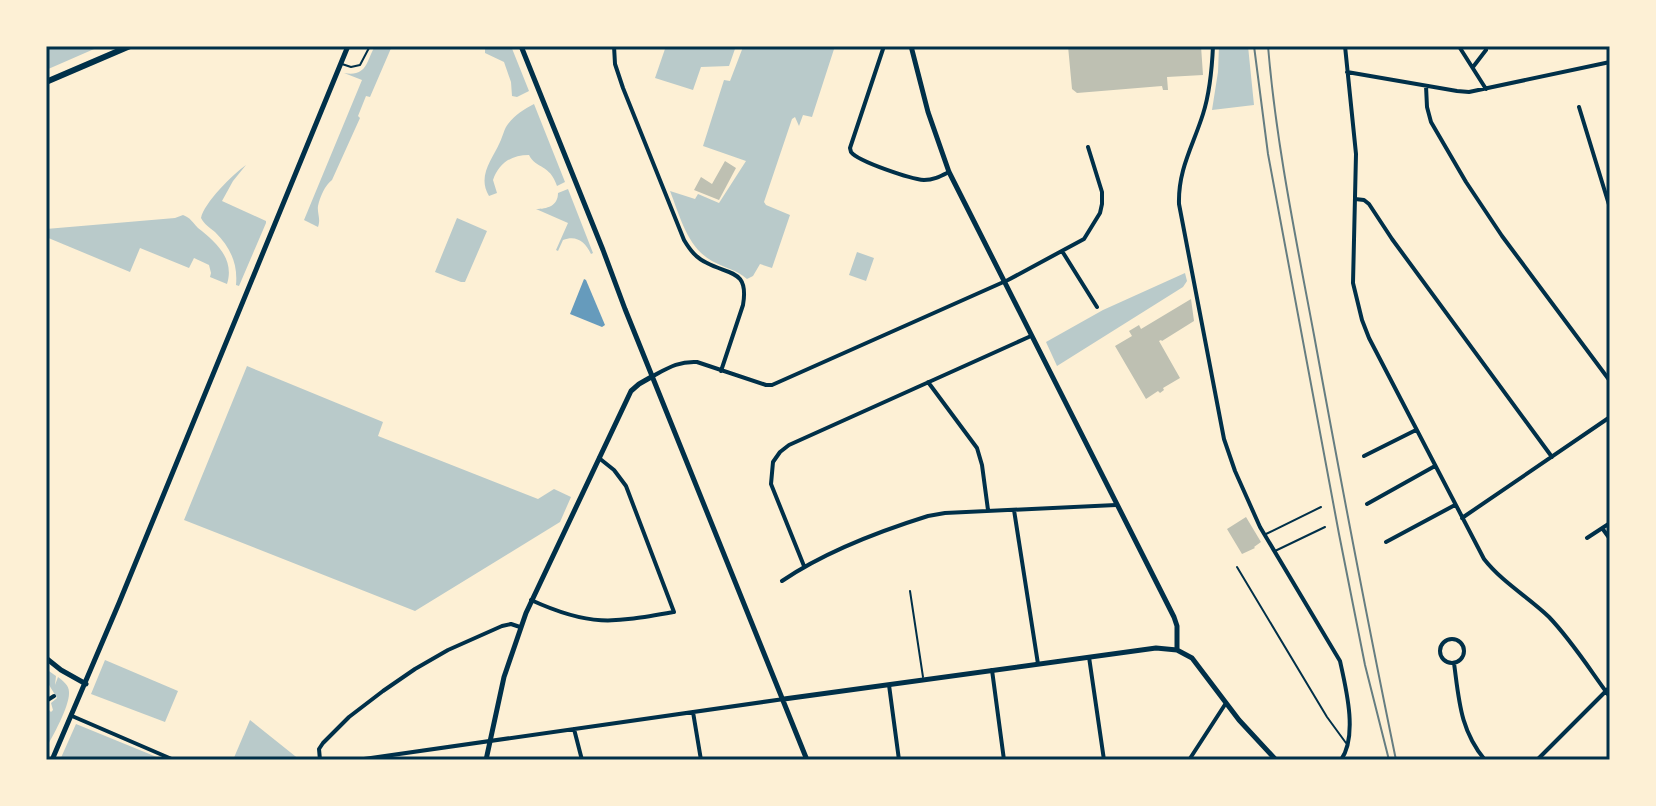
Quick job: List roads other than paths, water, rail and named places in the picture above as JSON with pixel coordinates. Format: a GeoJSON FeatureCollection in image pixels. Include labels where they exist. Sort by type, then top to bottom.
{"type":"FeatureCollection","features":[{"type":"Feature","properties":{"kind":"main road"},"geometry":{"type":"LineString","coordinates":[[46,82],[130,46]]}},
{"type":"Feature","properties":{"kind":"street"},"geometry":{"type":"LineString","coordinates":[[52,760],[348,46]]}},
{"type":"Feature","properties":{"kind":"street"},"geometry":{"type":"LineString","coordinates":[[521,46],[807,760]]}},
{"type":"Feature","properties":{"kind":"street"},"geometry":{"type":"LineString","coordinates":[[614,46],[615,64],[623,88],[684,240],[699,259],[732,272],[744,285],[743,305],[721,371]]}},
{"type":"Feature","properties":{"kind":"street"},"geometry":{"type":"LineString","coordinates":[[884,46],[851,152],[859,160],[921,180],[949,172]]}},
{"type":"Feature","properties":{"kind":"street"},"geometry":{"type":"LineString","coordinates":[[911,46],[928,112],[949,172],[1174,617],[1178,631],[1177,650]]}},
{"type":"Feature","properties":{"kind":"street"},"geometry":{"type":"LineString","coordinates":[[1213,46],[1206,102],[1184,164],[1179,183],[1179,204],[1224,439],[1246,498],[1340,661],[1351,733],[1342,760]]}},
{"type":"Feature","properties":{"kind":"street"},"geometry":{"type":"LineString","coordinates":[[1345,46],[1356,154],[1353,273],[1359,311],[1369,338],[1484,559],[1496,574],[1561,630],[1608,689],[1610,697]]}},
{"type":"Feature","properties":{"kind":"street"},"geometry":{"type":"LineString","coordinates":[[1461,46],[1486,89]]}},
{"type":"Feature","properties":{"kind":"street"},"geometry":{"type":"LineString","coordinates":[[1473,68],[1486,50]]}},
{"type":"Feature","properties":{"kind":"street"},"geometry":{"type":"LineString","coordinates":[[1347,72],[1457,91],[1486,89],[1610,62]]}},
{"type":"Feature","properties":{"kind":"street"},"geometry":{"type":"LineString","coordinates":[[1426,86],[1431,124],[1466,182],[1502,236],[1610,381]]}},
{"type":"Feature","properties":{"kind":"street"},"geometry":{"type":"LineString","coordinates":[[1579,107],[1610,208]]}},
{"type":"Feature","properties":{"kind":"street"},"geometry":{"type":"LineString","coordinates":[[486,760],[504,677],[520,627],[631,391],[674,364],[686,362],[697,362],[772,385],[1005,282],[1089,234],[1100,213],[1102,192],[1088,147]]}},
{"type":"Feature","properties":{"kind":"street"},"geometry":{"type":"LineString","coordinates":[[1355,199],[1369,204],[1552,457]]}},
{"type":"Feature","properties":{"kind":"street"},"geometry":{"type":"LineString","coordinates":[[1062,251],[1097,307]]}},
{"type":"Feature","properties":{"kind":"street"},"geometry":{"type":"LineString","coordinates":[[804,566],[771,484],[773,462],[780,452],[789,445],[1031,336]]}},
{"type":"Feature","properties":{"kind":"street"},"geometry":{"type":"LineString","coordinates":[[928,382],[977,448],[988,511]]}},
{"type":"Feature","properties":{"kind":"street"},"geometry":{"type":"LineString","coordinates":[[1462,518],[1610,417]]}},
{"type":"Feature","properties":{"kind":"street"},"geometry":{"type":"LineString","coordinates":[[1364,456],[1416,430]]}},
{"type":"Feature","properties":{"kind":"street"},"geometry":{"type":"LineString","coordinates":[[531,600],[592,621],[620,622],[674,612],[626,486],[614,470],[598,458]]}},
{"type":"Feature","properties":{"kind":"street"},"geometry":{"type":"LineString","coordinates":[[1367,504],[1435,466]]}},
{"type":"Feature","properties":{"kind":"street"},"geometry":{"type":"LineString","coordinates":[[782,581],[804,566],[920,518],[945,513],[1116,505]]}},
{"type":"Feature","properties":{"kind":"street"},"geometry":{"type":"LineString","coordinates":[[1386,542],[1455,505]]}},
{"type":"Feature","properties":{"kind":"street"},"geometry":{"type":"LineString","coordinates":[[1014,510],[1038,664]]}},
{"type":"Feature","properties":{"kind":"street"},"geometry":{"type":"LineString","coordinates":[[1587,538],[1610,523]]}},
{"type":"Feature","properties":{"kind":"street"},"geometry":{"type":"LineString","coordinates":[[1602,528],[1610,539]]}},
{"type":"Feature","properties":{"kind":"street"},"geometry":{"type":"LineString","coordinates":[[320,760],[319,749],[323,743],[349,717],[415,669],[448,650],[502,626],[511,624],[520,627]]}},
{"type":"Feature","properties":{"kind":"street"},"geometry":{"type":"LineString","coordinates":[[1450,639],[1457,640],[1464,649],[1463,656],[1454,663],[1446,661],[1440,651],[1443,643],[1450,639]]}},
{"type":"Feature","properties":{"kind":"street"},"geometry":{"type":"LineString","coordinates":[[357,760],[1156,648],[1177,650],[1197,663],[1226,703],[1276,760]]}},
{"type":"Feature","properties":{"kind":"street"},"geometry":{"type":"LineString","coordinates":[[1089,657],[1104,760]]}},
{"type":"Feature","properties":{"kind":"street"},"geometry":{"type":"LineString","coordinates":[[46,658],[86,684]]}},
{"type":"Feature","properties":{"kind":"street"},"geometry":{"type":"LineString","coordinates":[[1454,663],[1463,724],[1485,760]]}},
{"type":"Feature","properties":{"kind":"street"},"geometry":{"type":"LineString","coordinates":[[992,670],[1004,760]]}},
{"type":"Feature","properties":{"kind":"street"},"geometry":{"type":"LineString","coordinates":[[889,685],[899,760]]}},
{"type":"Feature","properties":{"kind":"street"},"geometry":{"type":"LineString","coordinates":[[1537,760],[1608,689]]}},
{"type":"Feature","properties":{"kind":"street"},"geometry":{"type":"LineString","coordinates":[[46,701],[54,696]]}},
{"type":"Feature","properties":{"kind":"street"},"geometry":{"type":"LineString","coordinates":[[1189,760],[1226,703]]}},
{"type":"Feature","properties":{"kind":"street"},"geometry":{"type":"LineString","coordinates":[[693,712],[701,760]]}},
{"type":"Feature","properties":{"kind":"street"},"geometry":{"type":"LineString","coordinates":[[72,716],[174,760]]}},
{"type":"Feature","properties":{"kind":"street"},"geometry":{"type":"LineString","coordinates":[[574,729],[582,760]]}},
{"type":"Feature","properties":{"kind":"lane"},"geometry":{"type":"LineString","coordinates":[[341,64],[351,67],[360,65],[370,46]]}},
{"type":"Feature","properties":{"kind":"lane"},"geometry":{"type":"LineString","coordinates":[[1265,534],[1321,507]]}},
{"type":"Feature","properties":{"kind":"lane"},"geometry":{"type":"LineString","coordinates":[[1275,551],[1325,527]]}},
{"type":"Feature","properties":{"kind":"lane"},"geometry":{"type":"LineString","coordinates":[[1237,567],[1327,717],[1349,746]]}},
{"type":"Feature","properties":{"kind":"lane"},"geometry":{"type":"LineString","coordinates":[[910,591],[924,680]]}},
{"type":"Feature","properties":{"kind":"water"},"geometry":{"type":"Polygon","coordinates":[[[584,279],[605,325],[602,327],[570,314],[584,279]]]}},
{"type":"Feature","properties":{"kind":"tram line"},"geometry":{"type":"LineString","coordinates":[[1254,46],[1268,154],[1339,534],[1365,665],[1389,760]]}},
{"type":"Feature","properties":{"kind":"railway"},"geometry":{"type":"LineString","coordinates":[[1268,46],[1276,119],[1294,227],[1396,760]]}}]}
